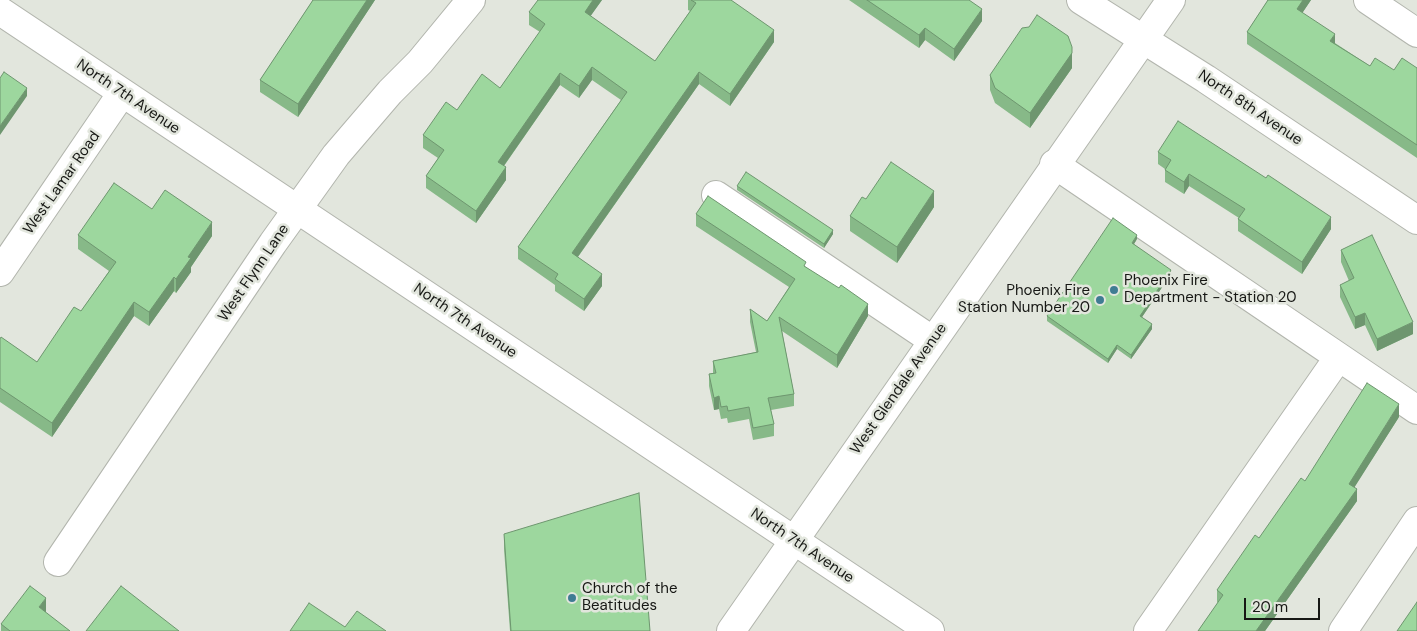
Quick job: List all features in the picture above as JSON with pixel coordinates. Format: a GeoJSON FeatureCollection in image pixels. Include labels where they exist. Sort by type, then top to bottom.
{"type":"FeatureCollection","features":[{"type":"Feature","properties":{"kind":"main road","name":"West Flynn Lane"},"geometry":{"type":"LineString","coordinates":[[58,562],[336,155],[390,92],[420,62],[471,0]]}},
{"type":"Feature","properties":{"kind":"main road","name":"North 8th Avenue"},"geometry":{"type":"LineString","coordinates":[[1081,0],[1417,220]]}},
{"type":"Feature","properties":{"kind":"main road","name":"West Glendale Avenue"},"geometry":{"type":"LineString","coordinates":[[731,631],[1054,164],[1171,0]]}},
{"type":"Feature","properties":{"kind":"main road"},"geometry":{"type":"LineString","coordinates":[[1368,0],[1417,33]]}},
{"type":"Feature","properties":{"kind":"main road","name":"North 7th Avenue"},"geometry":{"type":"LineString","coordinates":[[0,11],[930,631]]}},
{"type":"Feature","properties":{"kind":"main road","name":"West Lamar Road"},"geometry":{"type":"LineString","coordinates":[[0,272],[122,93]]}},
{"type":"Feature","properties":{"kind":"main road"},"geometry":{"type":"LineString","coordinates":[[1054,164],[1417,410]]}},
{"type":"Feature","properties":{"kind":"main road"},"geometry":{"type":"LineString","coordinates":[[716,195],[932,340]]}},
{"type":"Feature","properties":{"kind":"main road"},"geometry":{"type":"LineString","coordinates":[[1148,631],[1338,358]]}},
{"type":"Feature","properties":{"kind":"main road"},"geometry":{"type":"LineString","coordinates":[[1343,631],[1417,521]]}},
{"type":"Feature","properties":{"kind":"building"},"geometry":{"type":"Polygon","coordinates":[[[313,0],[367,0],[298,104],[260,80],[313,0]]]}},
{"type":"Feature","properties":{"kind":"building"},"geometry":{"type":"Polygon","coordinates":[[[538,0],[593,0],[585,12],[655,61],[696,3],[691,0],[731,0],[774,30],[730,94],[699,72],[572,253],[602,274],[584,299],[555,279],[558,274],[518,247],[627,92],[592,67],[579,86],[560,73],[498,162],[506,167],[476,211],[426,176],[444,150],[423,135],[446,102],[457,110],[482,74],[500,88],[545,24],[529,12],[538,0]]]}},
{"type":"Feature","properties":{"kind":"building"},"geometry":{"type":"Polygon","coordinates":[[[867,0],[969,0],[982,9],[954,49],[925,28],[919,35],[867,0]]]}},
{"type":"Feature","properties":{"kind":"building"},"geometry":{"type":"Polygon","coordinates":[[[1268,0],[1303,0],[1297,9],[1335,34],[1330,41],[1370,66],[1375,58],[1394,70],[1402,58],[1417,68],[1417,145],[1247,32],[1268,0]]]}},
{"type":"Feature","properties":{"kind":"building"},"geometry":{"type":"Polygon","coordinates":[[[1037,15],[1068,36],[1072,53],[1030,113],[995,88],[990,75],[1022,28],[1029,27],[1037,15]]]}},
{"type":"Feature","properties":{"kind":"building"},"geometry":{"type":"Polygon","coordinates":[[[4,72],[27,88],[0,126],[0,78],[4,72]]]}},
{"type":"Feature","properties":{"kind":"building"},"geometry":{"type":"Polygon","coordinates":[[[1178,121],[1266,178],[1268,175],[1331,217],[1302,262],[1238,219],[1245,209],[1189,174],[1184,182],[1165,170],[1171,160],[1158,152],[1178,121]]]}},
{"type":"Feature","properties":{"kind":"building"},"geometry":{"type":"Polygon","coordinates":[[[891,162],[934,191],[897,247],[850,216],[862,197],[866,199],[891,162]]]}},
{"type":"Feature","properties":{"kind":"building"},"geometry":{"type":"Polygon","coordinates":[[[746,172],[833,230],[824,244],[737,186],[746,172]]]}},
{"type":"Feature","properties":{"kind":"building"},"geometry":{"type":"Polygon","coordinates":[[[114,183],[152,209],[165,190],[212,222],[188,257],[191,258],[176,279],[174,277],[149,312],[134,302],[52,423],[0,388],[0,339],[1,337],[37,362],[74,307],[81,311],[116,262],[78,235],[114,183]]]}},
{"type":"Feature","properties":{"kind":"building"},"geometry":{"type":"Polygon","coordinates":[[[708,196],[806,262],[804,266],[839,288],[841,285],[868,304],[837,355],[779,317],[794,394],[768,398],[774,424],[753,428],[749,407],[728,411],[727,406],[721,407],[719,396],[714,398],[709,374],[716,373],[713,361],[758,352],[750,309],[767,321],[795,279],[696,214],[708,196]]]}},
{"type":"Feature","properties":{"kind":"building","name":"Phoenix Fire Department - Station 20"},"geometry":{"type":"Polygon","coordinates":[[[1113,218],[1137,235],[1132,243],[1171,270],[1140,316],[1152,324],[1131,355],[1117,345],[1108,359],[1047,316],[1113,218]]]}},
{"type":"Feature","properties":{"kind":"building"},"geometry":{"type":"Polygon","coordinates":[[[1372,235],[1413,322],[1377,339],[1365,313],[1355,317],[1340,285],[1354,278],[1341,250],[1372,235]]]}},
{"type":"Feature","properties":{"kind":"building"},"geometry":{"type":"Polygon","coordinates":[[[1367,383],[1399,404],[1349,484],[1357,489],[1256,631],[1198,631],[1223,595],[1217,590],[1255,535],[1259,538],[1301,478],[1305,481],[1367,383]]]}},
{"type":"Feature","properties":{"kind":"building"},"geometry":{"type":"Polygon","coordinates":[[[639,493],[650,631],[511,631],[504,534],[639,493]]]}},
{"type":"Feature","properties":{"kind":"building"},"geometry":{"type":"Polygon","coordinates":[[[30,586],[46,598],[39,607],[70,631],[10,631],[1,624],[30,586]]]}},
{"type":"Feature","properties":{"kind":"building"},"geometry":{"type":"Polygon","coordinates":[[[121,586],[179,631],[86,631],[121,586]]]}},
{"type":"Feature","properties":{"kind":"building"},"geometry":{"type":"Polygon","coordinates":[[[1417,602],[1417,631],[1397,631],[1417,602]]]}},
{"type":"Feature","properties":{"kind":"building"},"geometry":{"type":"Polygon","coordinates":[[[309,603],[345,627],[357,611],[386,631],[290,631],[309,603]]]}},
{"type":"Feature","properties":{"kind":"place","name":"Phoenix Fire Department - Station 20"},"geometry":{"type":"Point","coordinates":[1114,290]}},
{"type":"Feature","properties":{"kind":"place","name":"Phoenix Fire Station Number 20"},"geometry":{"type":"Point","coordinates":[1100,300]}},
{"type":"Feature","properties":{"kind":"place","name":"Church of the Beatitudes"},"geometry":{"type":"Point","coordinates":[572,598]}}]}
